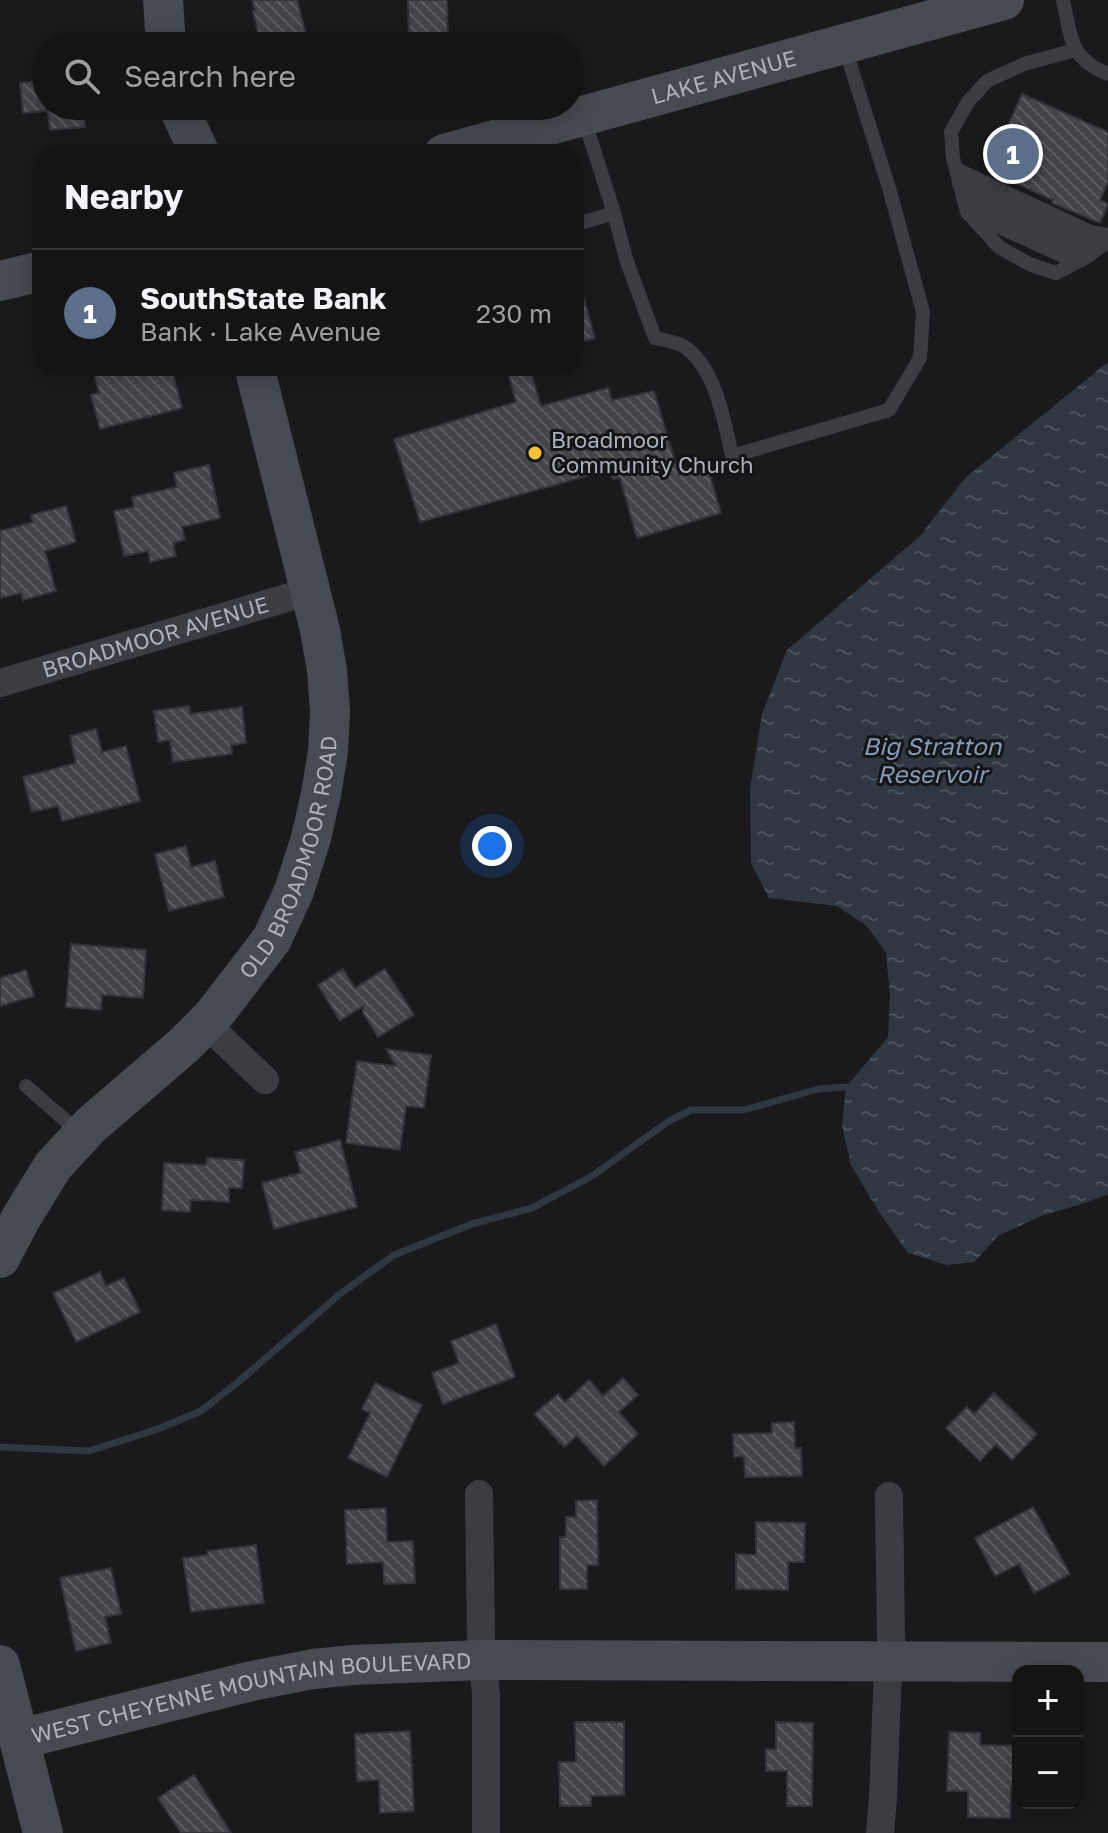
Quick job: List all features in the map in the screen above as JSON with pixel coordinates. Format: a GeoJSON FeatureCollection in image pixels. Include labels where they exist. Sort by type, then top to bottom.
{"type":"FeatureCollection","features":[{"type":"Feature","properties":{"kind":"street"},"geometry":{"type":"LineString","coordinates":[[163,0],[165,32]]}},
{"type":"Feature","properties":{"kind":"street","name":"LAKE AVENUE"},"geometry":{"type":"LineString","coordinates":[[584,116],[1004,0]]}},
{"type":"Feature","properties":{"kind":"street"},"geometry":{"type":"LineString","coordinates":[[177,120],[178,144]]}},
{"type":"Feature","properties":{"kind":"street"},"geometry":{"type":"LineString","coordinates":[[183,120],[195,144]]}},
{"type":"Feature","properties":{"kind":"street","name":"LAKE AVENUE"},"geometry":{"type":"LineString","coordinates":[[481,144],[568,120]]}},
{"type":"Feature","properties":{"kind":"street","name":"OLD BROADMOOR ROAD"},"geometry":{"type":"LineString","coordinates":[[0,1258],[53,1166],[81,1135],[183,1046],[242,979],[272,939],[294,891],[311,838],[328,752],[330,711],[327,670],[320,630],[256,376]]}},
{"type":"Feature","properties":{"kind":"street","name":"BROADMOOR AVENUE"},"geometry":{"type":"LineString","coordinates":[[0,683],[310,591]]}},
{"type":"Feature","properties":{"kind":"street"},"geometry":{"type":"LineString","coordinates":[[205,1023],[265,1080]]}},
{"type":"Feature","properties":{"kind":"street","name":"WEST CHEYENNE MOUNTAIN BOULEVARD"},"geometry":{"type":"LineString","coordinates":[[479,1494],[483,1660]]}},
{"type":"Feature","properties":{"kind":"street"},"geometry":{"type":"LineString","coordinates":[[880,1833],[891,1641],[889,1496]]}},
{"type":"Feature","properties":{"kind":"street"},"geometry":{"type":"LineString","coordinates":[[483,1660],[486,1833]]}},
{"type":"Feature","properties":{"kind":"street","name":"WEST CHEYENNE MOUNTAIN BOULEVARD"},"geometry":{"type":"LineString","coordinates":[[43,1833],[20,1739],[286,1673],[353,1665],[483,1660],[1108,1662]]}},
{"type":"Feature","properties":{"kind":"street"},"geometry":{"type":"LineString","coordinates":[[0,1665],[20,1739]]}},
{"type":"Feature","properties":{"kind":"lane"},"geometry":{"type":"LineString","coordinates":[[1063,0],[1075,50],[1094,69],[1108,74]]}},
{"type":"Feature","properties":{"kind":"lane"},"geometry":{"type":"LineString","coordinates":[[584,119],[627,262],[655,338],[685,347],[704,367],[717,392],[732,456],[889,410],[920,358],[923,312],[889,188],[843,44]]}},
{"type":"Feature","properties":{"kind":"lane"},"geometry":{"type":"LineString","coordinates":[[1075,50],[1024,64],[987,81],[968,102],[951,132],[953,158],[961,191],[999,247],[1029,264],[1056,273],[1102,244]]}},
{"type":"Feature","properties":{"kind":"lane"},"geometry":{"type":"LineString","coordinates":[[961,191],[1091,232],[1102,244]]}},
{"type":"Feature","properties":{"kind":"lane"},"geometry":{"type":"LineString","coordinates":[[961,191],[1102,244]]}},
{"type":"Feature","properties":{"kind":"lane"},"geometry":{"type":"LineString","coordinates":[[961,191],[1076,262]]}},
{"type":"Feature","properties":{"kind":"lane"},"geometry":{"type":"LineString","coordinates":[[584,222],[614,213]]}},
{"type":"Feature","properties":{"kind":"lane"},"geometry":{"type":"LineString","coordinates":[[26,1086],[81,1135]]}},
{"type":"Feature","properties":{"kind":"water","name":"Big Stratton Reservoir"},"geometry":{"type":"Polygon","coordinates":[[[1108,362],[1108,1194],[1041,1216],[998,1236],[974,1262],[947,1265],[908,1253],[851,1165],[842,1126],[846,1087],[888,1037],[890,995],[886,953],[867,926],[837,906],[769,898],[751,863],[750,789],[762,714],[787,650],[920,536],[965,478],[1108,362]]]}},
{"type":"Feature","properties":{"kind":"building"},"geometry":{"type":"Polygon","coordinates":[[[252,0],[297,0],[305,32],[258,32],[252,0]]]}},
{"type":"Feature","properties":{"kind":"building"},"geometry":{"type":"Polygon","coordinates":[[[408,0],[447,0],[448,32],[409,32],[408,0]]]}},
{"type":"Feature","properties":{"kind":"building"},"geometry":{"type":"Polygon","coordinates":[[[32,82],[32,112],[23,113],[20,83],[32,82]]]}},
{"type":"Feature","properties":{"kind":"building"},"geometry":{"type":"Polygon","coordinates":[[[1022,94],[1108,132],[1108,182],[1100,200],[1108,204],[1100,223],[988,171],[1022,94]]]}},
{"type":"Feature","properties":{"kind":"building"},"geometry":{"type":"Polygon","coordinates":[[[49,120],[84,120],[85,127],[50,130],[49,120]]]}},
{"type":"Feature","properties":{"kind":"building"},"geometry":{"type":"Polygon","coordinates":[[[584,298],[595,338],[584,341],[584,298]]]}},
{"type":"Feature","properties":{"kind":"building"},"geometry":{"type":"Polygon","coordinates":[[[95,376],[174,376],[182,408],[100,429],[91,395],[99,393],[95,376]]]}},
{"type":"Feature","properties":{"kind":"building","name":"Broadmoor Community Church"},"geometry":{"type":"Polygon","coordinates":[[[509,376],[532,376],[541,406],[608,388],[612,400],[654,391],[679,475],[707,466],[721,513],[637,538],[620,478],[613,479],[609,470],[420,522],[394,439],[516,402],[509,376]]]}},
{"type":"Feature","properties":{"kind":"building"},"geometry":{"type":"Polygon","coordinates":[[[209,465],[220,518],[182,527],[185,540],[173,543],[176,556],[150,562],[148,551],[124,556],[114,511],[134,507],[132,497],[177,487],[174,473],[209,465]]]}},
{"type":"Feature","properties":{"kind":"building"},"geometry":{"type":"Polygon","coordinates":[[[66,506],[76,542],[45,551],[56,591],[23,600],[21,593],[0,598],[0,531],[33,522],[31,515],[66,506]]]}},
{"type":"Feature","properties":{"kind":"building"},"geometry":{"type":"Polygon","coordinates":[[[189,706],[190,714],[242,707],[246,743],[231,745],[232,754],[173,762],[170,740],[158,742],[154,711],[189,706]]]}},
{"type":"Feature","properties":{"kind":"building"},"geometry":{"type":"Polygon","coordinates":[[[96,729],[102,752],[126,746],[140,801],[62,821],[58,806],[32,812],[23,777],[76,763],[70,736],[96,729]]]}},
{"type":"Feature","properties":{"kind":"building"},"geometry":{"type":"Polygon","coordinates":[[[186,846],[191,867],[215,861],[224,897],[169,911],[155,854],[186,846]]]}},
{"type":"Feature","properties":{"kind":"building"},"geometry":{"type":"Polygon","coordinates":[[[71,944],[146,950],[143,998],[102,995],[101,1010],[66,1007],[71,944]]]}},
{"type":"Feature","properties":{"kind":"building"},"geometry":{"type":"Polygon","coordinates":[[[343,969],[355,988],[385,969],[414,1015],[378,1037],[363,1013],[363,1006],[340,1021],[318,985],[343,969]]]}},
{"type":"Feature","properties":{"kind":"building"},"geometry":{"type":"Polygon","coordinates":[[[26,970],[34,996],[0,1006],[0,978],[26,970]]]}},
{"type":"Feature","properties":{"kind":"building"},"geometry":{"type":"Polygon","coordinates":[[[386,1049],[431,1055],[424,1108],[406,1106],[400,1150],[346,1143],[357,1061],[396,1066],[386,1049]]]}},
{"type":"Feature","properties":{"kind":"building"},"geometry":{"type":"Polygon","coordinates":[[[340,1140],[357,1207],[274,1229],[262,1183],[301,1173],[295,1152],[340,1140]]]}},
{"type":"Feature","properties":{"kind":"building"},"geometry":{"type":"Polygon","coordinates":[[[207,1158],[244,1160],[242,1188],[229,1188],[229,1202],[191,1200],[190,1212],[162,1210],[164,1163],[206,1165],[207,1158]]]}},
{"type":"Feature","properties":{"kind":"building"},"geometry":{"type":"Polygon","coordinates":[[[100,1272],[106,1286],[124,1278],[140,1312],[76,1342],[53,1293],[100,1272]]]}},
{"type":"Feature","properties":{"kind":"building"},"geometry":{"type":"Polygon","coordinates":[[[496,1324],[515,1377],[443,1404],[432,1373],[459,1363],[451,1341],[496,1324]]]}},
{"type":"Feature","properties":{"kind":"building"},"geometry":{"type":"Polygon","coordinates":[[[623,1378],[638,1395],[619,1412],[638,1434],[604,1466],[577,1436],[564,1447],[534,1414],[558,1394],[565,1402],[589,1380],[603,1396],[623,1378]]]}},
{"type":"Feature","properties":{"kind":"building"},"geometry":{"type":"Polygon","coordinates":[[[375,1383],[422,1405],[387,1477],[348,1458],[370,1413],[362,1409],[375,1383]]]}},
{"type":"Feature","properties":{"kind":"building"},"geometry":{"type":"Polygon","coordinates":[[[994,1393],[1037,1434],[1012,1460],[996,1444],[980,1461],[946,1428],[967,1407],[974,1414],[994,1393]]]}},
{"type":"Feature","properties":{"kind":"building"},"geometry":{"type":"Polygon","coordinates":[[[794,1422],[795,1448],[801,1448],[802,1476],[745,1477],[744,1456],[734,1457],[733,1434],[772,1433],[772,1423],[794,1422]]]}},
{"type":"Feature","properties":{"kind":"building"},"geometry":{"type":"Polygon","coordinates":[[[597,1500],[598,1565],[587,1565],[587,1589],[560,1589],[560,1537],[566,1537],[566,1517],[576,1517],[576,1501],[597,1500]]]}},
{"type":"Feature","properties":{"kind":"building"},"geometry":{"type":"Polygon","coordinates":[[[1033,1507],[1070,1574],[1034,1593],[1019,1564],[995,1576],[975,1538],[1033,1507]]]}},
{"type":"Feature","properties":{"kind":"building"},"geometry":{"type":"Polygon","coordinates":[[[386,1508],[387,1542],[413,1541],[415,1583],[384,1584],[383,1562],[347,1564],[345,1510],[386,1508]]]}},
{"type":"Feature","properties":{"kind":"building"},"geometry":{"type":"Polygon","coordinates":[[[756,1522],[805,1523],[804,1562],[788,1562],[788,1590],[736,1589],[736,1554],[756,1555],[756,1522]]]}},
{"type":"Feature","properties":{"kind":"building"},"geometry":{"type":"Polygon","coordinates":[[[256,1545],[264,1603],[191,1612],[183,1558],[208,1555],[207,1551],[256,1545]]]}},
{"type":"Feature","properties":{"kind":"building"},"geometry":{"type":"Polygon","coordinates":[[[111,1568],[121,1614],[105,1617],[111,1643],[76,1651],[60,1578],[111,1568]]]}},
{"type":"Feature","properties":{"kind":"building"},"geometry":{"type":"Polygon","coordinates":[[[575,1722],[624,1722],[624,1795],[591,1796],[591,1806],[560,1806],[559,1762],[576,1762],[575,1722]]]}},
{"type":"Feature","properties":{"kind":"building"},"geometry":{"type":"Polygon","coordinates":[[[776,1722],[813,1723],[812,1806],[787,1806],[787,1771],[766,1771],[766,1749],[776,1750],[776,1722]]]}},
{"type":"Feature","properties":{"kind":"building"},"geometry":{"type":"Polygon","coordinates":[[[410,1731],[414,1811],[380,1813],[379,1780],[357,1781],[355,1734],[410,1731]]]}},
{"type":"Feature","properties":{"kind":"building"},"geometry":{"type":"Polygon","coordinates":[[[949,1732],[980,1733],[980,1745],[1012,1746],[1010,1818],[968,1817],[968,1791],[947,1791],[949,1732]]]}},
{"type":"Feature","properties":{"kind":"building"},"geometry":{"type":"Polygon","coordinates":[[[194,1775],[231,1833],[181,1833],[158,1798],[194,1775]]]}},
{"type":"Feature","properties":{"kind":"waterway"},"geometry":{"type":"LineString","coordinates":[[0,1447],[89,1451],[158,1429],[201,1411],[340,1294],[394,1255],[472,1224],[532,1208],[592,1176],[669,1121],[691,1110],[744,1110],[818,1089],[846,1087]]}},
{"type":"Feature","properties":{"kind":"place","name":"SouthState Bank"},"geometry":{"type":"Point","coordinates":[1013,154]}},
{"type":"Feature","properties":{"kind":"place","name":"Broadmoor Community Church"},"geometry":{"type":"Point","coordinates":[535,453]}}]}
